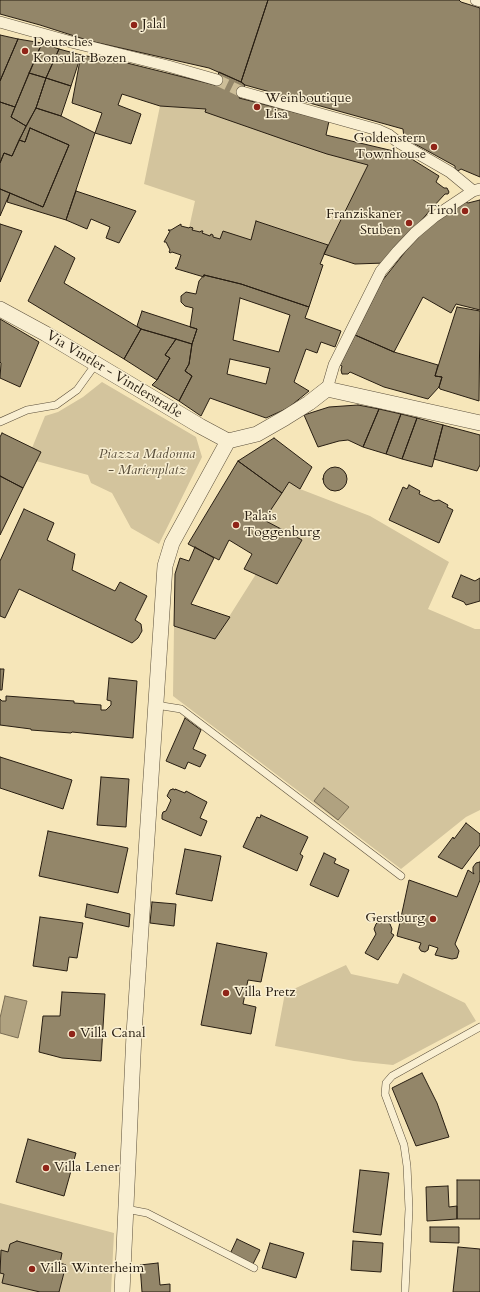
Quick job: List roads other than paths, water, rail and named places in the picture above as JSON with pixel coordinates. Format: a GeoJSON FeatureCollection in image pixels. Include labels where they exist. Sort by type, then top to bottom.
{"type":"FeatureCollection","features":[{"type":"Feature","properties":{"kind":"street"},"geometry":{"type":"LineString","coordinates":[[476,0],[480,1]]}},
{"type":"Feature","properties":{"kind":"street"},"geometry":{"type":"LineString","coordinates":[[0,22],[217,80]]}},
{"type":"Feature","properties":{"kind":"street"},"geometry":{"type":"LineString","coordinates":[[122,1292],[134,1034],[165,566],[172,543],[228,441],[257,434],[294,413],[327,388],[334,365],[381,271],[415,233],[434,216],[476,190],[450,172],[398,142],[389,135],[378,130],[242,92]]}},
{"type":"Feature","properties":{"kind":"street","name":"Via Vintler - Vintlerstraße"},"geometry":{"type":"LineString","coordinates":[[0,309],[46,334],[95,365],[228,441]]}},
{"type":"Feature","properties":{"kind":"street"},"geometry":{"type":"LineString","coordinates":[[327,388],[480,423]]}},
{"type":"Feature","properties":{"kind":"lane"},"geometry":{"type":"LineString","coordinates":[[0,422],[27,410],[56,405],[77,390],[95,365]]}},
{"type":"Feature","properties":{"kind":"lane"},"geometry":{"type":"LineString","coordinates":[[156,705],[180,709],[401,876]]}},
{"type":"Feature","properties":{"kind":"lane"},"geometry":{"type":"LineString","coordinates":[[405,1292],[409,1209],[407,1166],[404,1145],[385,1094],[386,1083],[392,1076],[480,1027]]}},
{"type":"Feature","properties":{"kind":"lane"},"geometry":{"type":"LineString","coordinates":[[126,1209],[147,1213],[254,1268]]}},
{"type":"Feature","properties":{"kind":"tunnel"},"geometry":{"type":"LineString","coordinates":[[217,80],[242,92]]}},
{"type":"Feature","properties":{"kind":"place","name":"Jalal"},"geometry":{"type":"Point","coordinates":[134,25]}},
{"type":"Feature","properties":{"kind":"place","name":"Deutsches Konsulat Bozen"},"geometry":{"type":"Point","coordinates":[25,51]}},
{"type":"Feature","properties":{"kind":"place","name":"Weinboutique Lisa"},"geometry":{"type":"Point","coordinates":[257,107]}},
{"type":"Feature","properties":{"kind":"place","name":"Goldenstern Townhouse"},"geometry":{"type":"Point","coordinates":[434,147]}},
{"type":"Feature","properties":{"kind":"place","name":"Tirol"},"geometry":{"type":"Point","coordinates":[465,211]}},
{"type":"Feature","properties":{"kind":"place","name":"Franziskaner Stuben"},"geometry":{"type":"Point","coordinates":[409,223]}},
{"type":"Feature","properties":{"kind":"place","name":"Palais Toggenburg"},"geometry":{"type":"Point","coordinates":[236,525]}},
{"type":"Feature","properties":{"kind":"place","name":"Gerstburg"},"geometry":{"type":"Point","coordinates":[433,919]}},
{"type":"Feature","properties":{"kind":"place","name":"Villa Pretz"},"geometry":{"type":"Point","coordinates":[226,993]}},
{"type":"Feature","properties":{"kind":"place","name":"Villa Canal"},"geometry":{"type":"Point","coordinates":[72,1034]}},
{"type":"Feature","properties":{"kind":"place","name":"Villa Lener"},"geometry":{"type":"Point","coordinates":[46,1168]}},
{"type":"Feature","properties":{"kind":"place","name":"Villa Winterheim"},"geometry":{"type":"Point","coordinates":[32,1269]}},
{"type":"Feature","properties":{"kind":"park label","name":"Piazza Madonna - Marienplatz"},"geometry":{"type":"Point","coordinates":[147,464]}}]}
